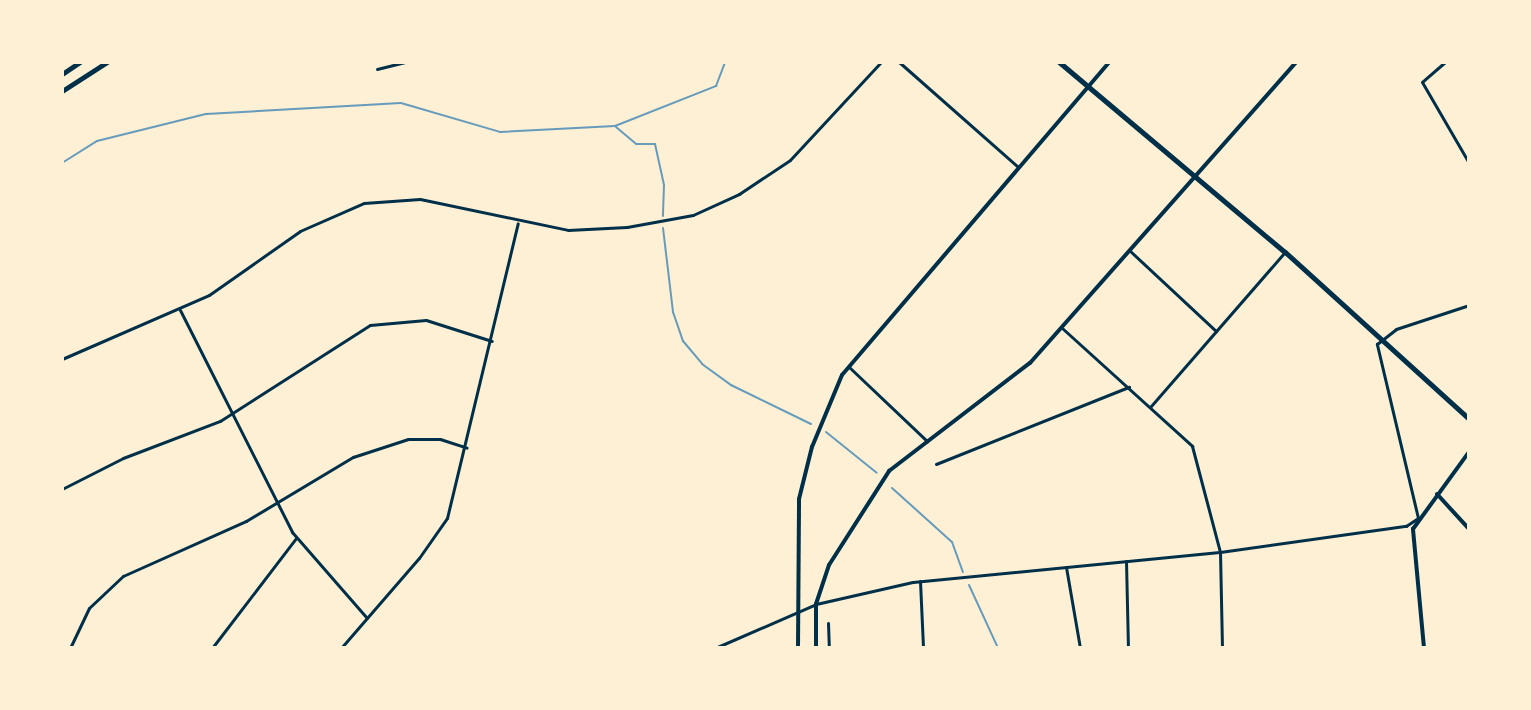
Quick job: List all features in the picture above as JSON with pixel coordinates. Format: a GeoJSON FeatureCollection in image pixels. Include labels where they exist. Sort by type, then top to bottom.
{"type":"FeatureCollection","features":[{"type":"Feature","properties":{"kind":"main road"},"geometry":{"type":"LineString","coordinates":[[62,74],[80,62]]}},
{"type":"Feature","properties":{"kind":"main road"},"geometry":{"type":"LineString","coordinates":[[62,91],[107,62]]}},
{"type":"Feature","properties":{"kind":"main road"},"geometry":{"type":"LineString","coordinates":[[1059,62],[1285,252],[1469,419]]}},
{"type":"Feature","properties":{"kind":"main road"},"geometry":{"type":"LineString","coordinates":[[798,648],[799,499],[812,447],[848,366],[1109,62]]}},
{"type":"Feature","properties":{"kind":"main road"},"geometry":{"type":"LineString","coordinates":[[816,648],[816,604],[838,544],[889,471],[997,391],[1062,328],[1296,62]]}},
{"type":"Feature","properties":{"kind":"main road"},"geometry":{"type":"LineString","coordinates":[[1424,648],[1413,529],[1418,518],[1469,452]]}},
{"type":"Feature","properties":{"kind":"main road"},"geometry":{"type":"LineString","coordinates":[[1437,494],[1469,529]]}},
{"type":"Feature","properties":{"kind":"street"},"geometry":{"type":"LineString","coordinates":[[377,69],[406,62]]}},
{"type":"Feature","properties":{"kind":"street"},"geometry":{"type":"LineString","coordinates":[[62,359],[180,310],[300,231],[364,203],[420,199],[518,223],[568,230],[627,227],[714,206],[790,160],[881,62]]}},
{"type":"Feature","properties":{"kind":"street"},"geometry":{"type":"LineString","coordinates":[[899,62],[1018,167]]}},
{"type":"Feature","properties":{"kind":"street"},"geometry":{"type":"LineString","coordinates":[[1445,62],[1422,82],[1469,163]]}},
{"type":"Feature","properties":{"kind":"street"},"geometry":{"type":"LineString","coordinates":[[341,648],[447,518],[467,448],[518,223]]}},
{"type":"Feature","properties":{"kind":"street"},"geometry":{"type":"LineString","coordinates":[[1129,250],[1216,331]]}},
{"type":"Feature","properties":{"kind":"street"},"geometry":{"type":"LineString","coordinates":[[1151,406],[1285,252]]}},
{"type":"Feature","properties":{"kind":"street"},"geometry":{"type":"LineString","coordinates":[[715,648],[816,604],[920,581],[1220,552],[1406,526],[1418,518],[1376,349],[1382,337],[1469,305]]}},
{"type":"Feature","properties":{"kind":"street"},"geometry":{"type":"LineString","coordinates":[[180,310],[296,538],[367,618]]}},
{"type":"Feature","properties":{"kind":"street"},"geometry":{"type":"LineString","coordinates":[[62,489],[232,413],[378,323],[426,320],[492,341]]}},
{"type":"Feature","properties":{"kind":"street"},"geometry":{"type":"LineString","coordinates":[[1062,328],[1151,406],[1195,451],[1220,552],[1222,648]]}},
{"type":"Feature","properties":{"kind":"street"},"geometry":{"type":"LineString","coordinates":[[848,366],[927,441]]}},
{"type":"Feature","properties":{"kind":"street"},"geometry":{"type":"LineString","coordinates":[[936,464],[1129,387]]}},
{"type":"Feature","properties":{"kind":"street"},"geometry":{"type":"LineString","coordinates":[[70,648],[89,608],[123,576],[204,543],[353,457],[394,441],[424,438],[467,448]]}},
{"type":"Feature","properties":{"kind":"street"},"geometry":{"type":"LineString","coordinates":[[212,648],[296,538]]}},
{"type":"Feature","properties":{"kind":"street"},"geometry":{"type":"LineString","coordinates":[[1126,561],[1128,648]]}},
{"type":"Feature","properties":{"kind":"street"},"geometry":{"type":"LineString","coordinates":[[1066,567],[1080,648]]}},
{"type":"Feature","properties":{"kind":"street"},"geometry":{"type":"LineString","coordinates":[[920,581],[923,648]]}},
{"type":"Feature","properties":{"kind":"street"},"geometry":{"type":"LineString","coordinates":[[828,623],[829,648]]}},
{"type":"Feature","properties":{"kind":"street"},"geometry":{"type":"LineString","coordinates":[[732,640],[733,648]]}},
{"type":"Feature","properties":{"kind":"waterway"},"geometry":{"type":"LineString","coordinates":[[62,163],[97,141],[206,114],[401,103],[500,132],[615,126],[716,86],[725,62]]}},
{"type":"Feature","properties":{"kind":"waterway"},"geometry":{"type":"LineString","coordinates":[[616,127],[636,144],[655,144],[664,185],[663,216]]}},
{"type":"Feature","properties":{"kind":"waterway"},"geometry":{"type":"LineString","coordinates":[[663,228],[673,312],[683,341],[702,364],[731,385],[811,424]]}},
{"type":"Feature","properties":{"kind":"waterway"},"geometry":{"type":"LineString","coordinates":[[826,432],[877,473]]}},
{"type":"Feature","properties":{"kind":"waterway"},"geometry":{"type":"LineString","coordinates":[[892,488],[952,542],[963,572]]}},
{"type":"Feature","properties":{"kind":"waterway"},"geometry":{"type":"LineString","coordinates":[[969,585],[998,648]]}}]}
